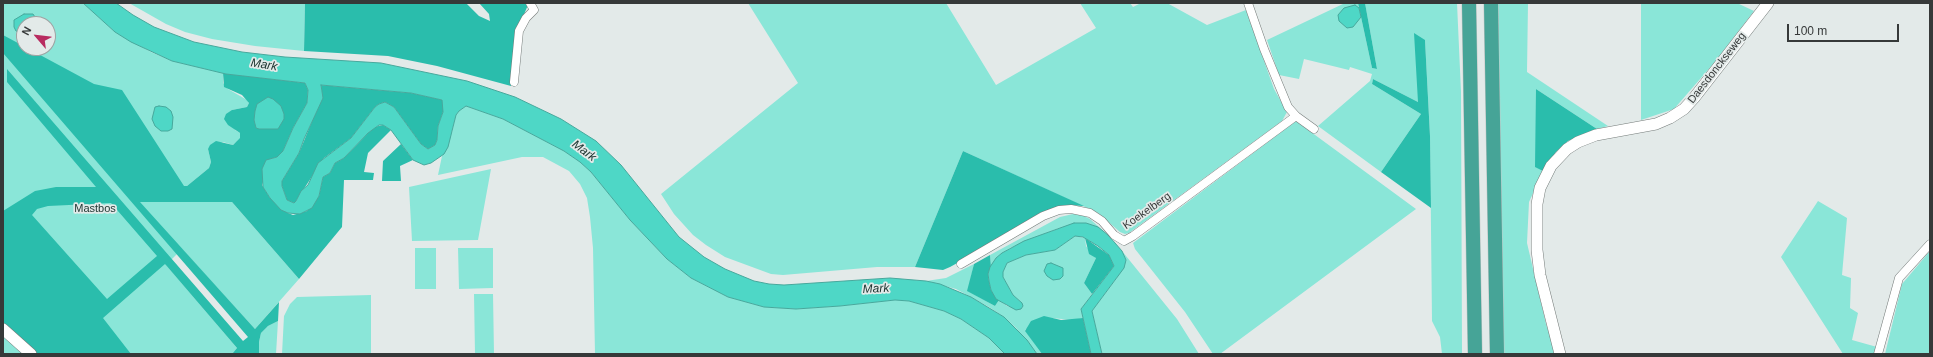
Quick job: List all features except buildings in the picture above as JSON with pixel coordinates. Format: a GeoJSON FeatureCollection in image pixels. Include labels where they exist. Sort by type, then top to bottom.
{"type":"FeatureCollection","features":[{"type":"Feature","properties":{"kind":"highway"},"geometry":{"type":"LineString","coordinates":[[1469,3],[1475,354]]}},
{"type":"Feature","properties":{"kind":"highway"},"geometry":{"type":"LineString","coordinates":[[1491,3],[1497,354]]}},
{"type":"Feature","properties":{"kind":"street"},"geometry":{"type":"LineString","coordinates":[[514,82],[519,31],[526,18],[534,10],[530,3]]}},
{"type":"Feature","properties":{"kind":"street"},"geometry":{"type":"LineString","coordinates":[[1248,3],[1278,85],[1288,107],[1296,116],[1314,129]]}},
{"type":"Feature","properties":{"kind":"street","name":"Daesdonckseweg"},"geometry":{"type":"LineString","coordinates":[[1560,354],[1540,275],[1537,250],[1537,204],[1540,188],[1551,166],[1567,149],[1578,142],[1596,135],[1656,124],[1670,118],[1684,109],[1768,3]]}},
{"type":"Feature","properties":{"kind":"street","name":"Koekelberg"},"geometry":{"type":"LineString","coordinates":[[961,264],[1043,216],[1059,210],[1071,209],[1090,213],[1102,221],[1114,235],[1124,241],[1133,236],[1296,116]]}},
{"type":"Feature","properties":{"kind":"street"},"geometry":{"type":"LineString","coordinates":[[1878,354],[1899,278],[1930,244]]}},
{"type":"Feature","properties":{"kind":"street"},"geometry":{"type":"LineString","coordinates":[[3,329],[31,354]]}},
{"type":"Feature","properties":{"kind":"green space","name":"Mastbos"},"geometry":{"type":"Polygon","coordinates":[[[3,3],[83,3],[115,32],[151,52],[172,61],[223,73],[223,83],[228,89],[247,100],[249,103],[247,107],[232,110],[235,130],[240,133],[241,138],[233,145],[223,142],[208,149],[211,162],[209,168],[187,186],[196,202],[232,202],[299,279],[255,329],[182,249],[166,265],[237,348],[232,354],[3,354],[3,3]]]}},
{"type":"Feature","properties":{"kind":"green space"},"geometry":{"type":"Polygon","coordinates":[[[129,3],[305,3],[304,51],[255,46],[212,39],[185,32],[166,24],[129,3]]]}},
{"type":"Feature","properties":{"kind":"green space"},"geometry":{"type":"Polygon","coordinates":[[[748,3],[946,3],[996,85],[1096,28],[1080,3],[1130,3],[1133,7],[1141,3],[1167,3],[1207,25],[1246,10],[1274,89],[1287,112],[1282,121],[1129,233],[1125,234],[1120,232],[1098,213],[963,151],[915,267],[877,267],[783,275],[771,274],[725,257],[706,245],[693,235],[674,214],[661,194],[798,83],[748,3]]]}},
{"type":"Feature","properties":{"kind":"green space"},"geometry":{"type":"Polygon","coordinates":[[[1345,3],[1358,3],[1372,68],[1377,69],[1365,3],[1457,3],[1461,92],[1462,354],[1442,354],[1440,337],[1432,321],[1430,136],[1425,40],[1418,102],[1373,79],[1372,84],[1421,114],[1381,172],[1318,126],[1370,81],[1372,74],[1350,67],[1349,70],[1304,59],[1299,79],[1279,75],[1267,40],[1345,3]]]}},
{"type":"Feature","properties":{"kind":"green space"},"geometry":{"type":"Polygon","coordinates":[[[1498,3],[1528,3],[1527,72],[1608,126],[1597,129],[1536,89],[1543,171],[1529,202],[1527,243],[1546,324],[1556,354],[1501,354],[1498,3]]]}},
{"type":"Feature","properties":{"kind":"green space"},"geometry":{"type":"Polygon","coordinates":[[[1641,3],[1737,3],[1754,11],[1714,63],[1674,109],[1641,120],[1641,3]]]}},
{"type":"Feature","properties":{"kind":"green space"},"geometry":{"type":"Polygon","coordinates":[[[466,106],[503,119],[564,151],[580,162],[591,172],[630,220],[667,259],[691,278],[728,297],[764,307],[796,309],[895,300],[909,301],[944,311],[961,319],[989,338],[1005,354],[595,354],[593,248],[587,198],[580,184],[569,171],[543,157],[522,157],[438,175],[442,156],[452,132],[456,115],[466,106]]]}},
{"type":"Feature","properties":{"kind":"green space"},"geometry":{"type":"Polygon","coordinates":[[[1296,121],[1416,209],[1220,354],[1213,354],[1185,312],[1135,249],[1133,243],[1296,121]]]}},
{"type":"Feature","properties":{"kind":"green space"},"geometry":{"type":"Polygon","coordinates":[[[491,169],[478,240],[412,241],[409,187],[491,169]]]}},
{"type":"Feature","properties":{"kind":"green space"},"geometry":{"type":"Polygon","coordinates":[[[1818,201],[1847,218],[1842,275],[1851,278],[1850,308],[1858,313],[1852,340],[1877,347],[1874,354],[1843,354],[1781,257],[1818,201]]]}},
{"type":"Feature","properties":{"kind":"green space"},"geometry":{"type":"Polygon","coordinates":[[[1073,214],[1082,215],[1090,219],[1108,235],[1098,227],[1059,228],[1010,248],[996,258],[991,267],[990,255],[1060,217],[1073,214]]]}},
{"type":"Feature","properties":{"kind":"green space"},"geometry":{"type":"Polygon","coordinates":[[[1075,236],[1085,238],[1086,246],[1096,258],[1084,283],[1092,294],[1081,309],[1083,318],[1073,320],[1051,318],[1025,330],[1042,354],[1037,354],[1016,328],[1004,317],[989,307],[956,289],[926,281],[946,278],[974,264],[968,291],[995,306],[999,300],[1007,306],[1021,309],[1023,306],[1022,303],[1013,295],[1003,277],[1003,272],[1007,263],[1026,255],[1055,250],[1075,236]]]}},
{"type":"Feature","properties":{"kind":"green space"},"geometry":{"type":"Polygon","coordinates":[[[415,248],[436,248],[436,289],[415,289],[415,248]]]}},
{"type":"Feature","properties":{"kind":"green space"},"geometry":{"type":"Polygon","coordinates":[[[458,248],[493,248],[493,288],[459,289],[458,248]]]}},
{"type":"Feature","properties":{"kind":"green space"},"geometry":{"type":"Polygon","coordinates":[[[1122,251],[1177,319],[1199,354],[1102,354],[1092,311],[1116,279],[1126,260],[1122,251]]]}},
{"type":"Feature","properties":{"kind":"green space"},"geometry":{"type":"Polygon","coordinates":[[[1930,251],[1930,354],[1885,354],[1902,284],[1930,251]]]}},
{"type":"Feature","properties":{"kind":"green space"},"geometry":{"type":"Polygon","coordinates":[[[474,294],[493,294],[494,354],[475,354],[474,294]]]}},
{"type":"Feature","properties":{"kind":"green space"},"geometry":{"type":"Polygon","coordinates":[[[371,295],[371,354],[282,354],[284,316],[290,304],[297,297],[371,295]]]}},
{"type":"Feature","properties":{"kind":"green space"},"geometry":{"type":"Polygon","coordinates":[[[278,321],[276,354],[259,354],[261,333],[268,326],[278,321]]]}},
{"type":"Feature","properties":{"kind":"shaded area"},"geometry":{"type":"Polygon","coordinates":[[[305,3],[466,3],[479,16],[490,21],[489,14],[479,3],[526,3],[528,5],[519,26],[514,54],[511,86],[437,66],[388,56],[304,51],[305,3]]]}},
{"type":"Feature","properties":{"kind":"shaded area"},"geometry":{"type":"Polygon","coordinates":[[[1358,3],[1365,3],[1377,69],[1372,68],[1358,3]]]}},
{"type":"Feature","properties":{"kind":"shaded area"},"geometry":{"type":"Polygon","coordinates":[[[1414,33],[1425,40],[1430,136],[1431,208],[1381,172],[1421,114],[1372,84],[1373,79],[1418,102],[1414,33]]]}},
{"type":"Feature","properties":{"kind":"shaded area","name":"Mastbos"},"geometry":{"type":"Polygon","coordinates":[[[3,35],[16,42],[16,56],[42,56],[94,84],[122,90],[184,186],[187,186],[209,168],[211,162],[208,149],[210,145],[216,141],[233,145],[240,138],[240,133],[228,125],[224,119],[226,114],[232,110],[247,107],[249,103],[242,95],[224,87],[223,73],[305,83],[308,90],[307,103],[280,156],[271,159],[262,185],[270,198],[288,213],[293,215],[307,211],[319,196],[323,177],[330,173],[335,163],[344,158],[374,127],[383,125],[391,130],[368,153],[364,172],[374,173],[373,180],[344,180],[342,227],[299,279],[232,202],[140,202],[255,329],[279,302],[278,321],[268,326],[261,333],[259,354],[232,354],[237,348],[165,264],[103,318],[131,354],[38,354],[3,323],[3,211],[35,191],[56,187],[96,187],[7,82],[7,69],[243,341],[248,337],[3,53],[3,35]],[[111,203],[48,206],[37,209],[32,215],[107,299],[157,256],[111,203]]]}},
{"type":"Feature","properties":{"kind":"shaded area"},"geometry":{"type":"Polygon","coordinates":[[[321,85],[411,93],[443,100],[443,112],[438,126],[435,145],[428,149],[421,144],[394,107],[385,102],[379,104],[351,138],[324,158],[296,201],[294,203],[287,200],[282,186],[282,181],[299,153],[322,97],[321,85]]]}},
{"type":"Feature","properties":{"kind":"shaded area"},"geometry":{"type":"Polygon","coordinates":[[[1536,89],[1597,129],[1568,141],[1556,152],[1543,171],[1535,167],[1536,89]]]}},
{"type":"Feature","properties":{"kind":"shaded area"},"geometry":{"type":"Polygon","coordinates":[[[401,144],[413,160],[400,166],[401,181],[382,181],[383,161],[401,144]]]}},
{"type":"Feature","properties":{"kind":"shaded area"},"geometry":{"type":"Polygon","coordinates":[[[963,151],[1084,206],[1067,205],[1058,208],[943,270],[915,267],[963,151]]]}},
{"type":"Feature","properties":{"kind":"shaded area"},"geometry":{"type":"Polygon","coordinates":[[[1085,238],[1109,255],[1114,266],[1092,294],[1084,283],[1096,258],[1089,254],[1085,238]]]}},
{"type":"Feature","properties":{"kind":"shaded area"},"geometry":{"type":"Polygon","coordinates":[[[990,255],[991,267],[988,274],[989,281],[991,290],[999,300],[995,306],[967,291],[974,264],[990,255]]]}},
{"type":"Feature","properties":{"kind":"shaded area"},"geometry":{"type":"Polygon","coordinates":[[[1044,316],[1061,320],[1083,318],[1091,354],[1042,354],[1025,331],[1031,321],[1044,316]]]}},
{"type":"Feature","properties":{"kind":"water","name":"Mark"},"geometry":{"type":"Polygon","coordinates":[[[83,3],[116,3],[154,27],[194,42],[242,52],[285,57],[381,63],[467,81],[515,97],[561,119],[596,141],[621,165],[679,237],[704,257],[725,269],[754,281],[769,284],[784,285],[890,278],[926,281],[940,284],[971,297],[1004,317],[1027,340],[1037,354],[1005,354],[989,338],[961,319],[944,311],[909,301],[895,300],[796,309],[764,307],[728,297],[691,278],[667,259],[630,220],[591,172],[580,162],[564,151],[503,119],[466,106],[456,115],[448,147],[444,154],[431,163],[424,165],[413,160],[391,130],[383,125],[379,125],[368,133],[344,158],[335,163],[330,173],[323,177],[319,196],[312,208],[300,214],[288,213],[281,210],[270,198],[263,187],[262,169],[266,160],[277,157],[283,151],[293,128],[307,103],[308,90],[305,83],[226,74],[172,61],[131,42],[115,32],[83,3]],[[321,85],[323,98],[299,153],[282,181],[282,186],[287,200],[294,203],[296,201],[301,191],[308,185],[318,163],[351,138],[379,104],[385,102],[394,107],[421,144],[428,149],[435,145],[438,126],[443,112],[442,100],[411,93],[321,85]]]}},
{"type":"Feature","properties":{"kind":"water"},"geometry":{"type":"Polygon","coordinates":[[[1355,5],[1359,8],[1361,17],[1353,27],[1347,28],[1339,21],[1338,15],[1344,8],[1355,5]]]}},
{"type":"Feature","properties":{"kind":"water"},"geometry":{"type":"Polygon","coordinates":[[[24,14],[33,14],[34,16],[21,16],[24,14]]]}},
{"type":"Feature","properties":{"kind":"water"},"geometry":{"type":"Polygon","coordinates":[[[16,19],[16,31],[14,27],[14,20],[16,19]]]}},
{"type":"Feature","properties":{"kind":"water"},"geometry":{"type":"Polygon","coordinates":[[[268,97],[273,99],[281,106],[284,114],[284,119],[278,129],[256,128],[254,120],[257,104],[268,97]]]}},
{"type":"Feature","properties":{"kind":"water"},"geometry":{"type":"Polygon","coordinates":[[[155,107],[166,107],[171,111],[173,117],[172,129],[168,131],[161,131],[155,126],[152,119],[155,107]]]}},
{"type":"Feature","properties":{"kind":"water"},"geometry":{"type":"Polygon","coordinates":[[[1074,223],[1086,223],[1098,227],[1108,235],[1122,251],[1126,260],[1124,268],[1092,311],[1102,354],[1091,354],[1081,309],[1114,266],[1109,255],[1098,246],[1083,237],[1075,236],[1055,250],[1026,255],[1007,263],[1003,272],[1003,277],[1013,295],[1022,303],[1023,306],[1021,309],[1016,310],[996,299],[991,290],[989,281],[988,274],[990,267],[996,258],[1002,253],[1024,241],[1074,223]]]}},
{"type":"Feature","properties":{"kind":"water"},"geometry":{"type":"Polygon","coordinates":[[[1051,263],[1063,268],[1063,276],[1060,279],[1053,280],[1047,276],[1044,271],[1047,264],[1051,263]]]}}]}
